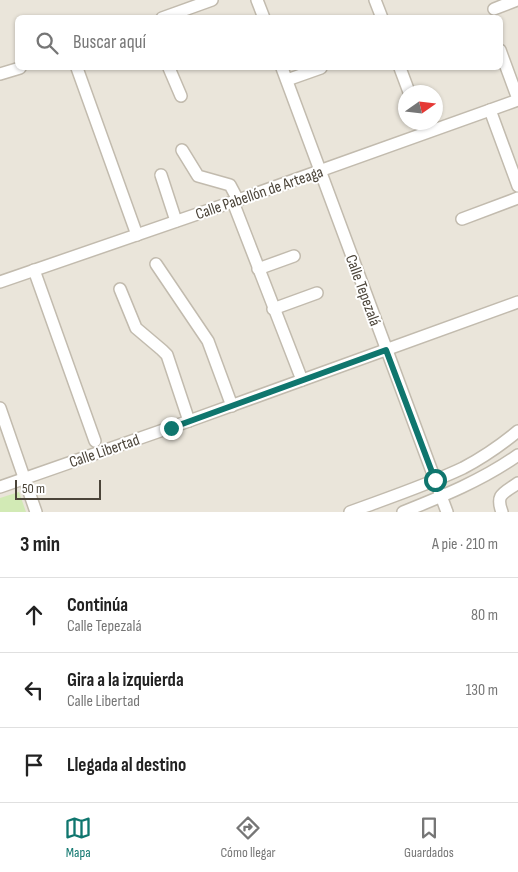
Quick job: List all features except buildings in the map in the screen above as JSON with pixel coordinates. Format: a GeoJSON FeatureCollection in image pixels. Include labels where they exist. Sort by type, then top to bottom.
{"type":"FeatureCollection","features":[{"type":"Feature","properties":{"kind":"street"},"geometry":{"type":"LineString","coordinates":[[170,15],[212,0]]}},
{"type":"Feature","properties":{"kind":"street"},"geometry":{"type":"LineString","coordinates":[[257,0],[263,15]]}},
{"type":"Feature","properties":{"kind":"street"},"geometry":{"type":"LineString","coordinates":[[375,0],[381,15]]}},
{"type":"Feature","properties":{"kind":"street"},"geometry":{"type":"LineString","coordinates":[[494,9],[517,0]]}},
{"type":"Feature","properties":{"kind":"street"},"geometry":{"type":"LineString","coordinates":[[503,58],[518,100]]}},
{"type":"Feature","properties":{"kind":"street"},"geometry":{"type":"LineString","coordinates":[[0,74],[15,70]]}},
{"type":"Feature","properties":{"kind":"street"},"geometry":{"type":"LineString","coordinates":[[78,70],[137,234]]}},
{"type":"Feature","properties":{"kind":"street"},"geometry":{"type":"LineString","coordinates":[[170,70],[181,96]]}},
{"type":"Feature","properties":{"kind":"street","name":"Calle Tepezalá"},"geometry":{"type":"LineString","coordinates":[[283,70],[447,512]]}},
{"type":"Feature","properties":{"kind":"street"},"geometry":{"type":"LineString","coordinates":[[287,80],[316,70]]}},
{"type":"Feature","properties":{"kind":"street"},"geometry":{"type":"LineString","coordinates":[[401,70],[406,85]]}},
{"type":"Feature","properties":{"kind":"street","name":"Calle Pabellón de Arteaga"},"geometry":{"type":"LineString","coordinates":[[443,122],[490,110],[518,100]]}},
{"type":"Feature","properties":{"kind":"street"},"geometry":{"type":"LineString","coordinates":[[490,110],[518,186]]}},
{"type":"Feature","properties":{"kind":"street","name":"Calle Pabellón de Arteaga"},"geometry":{"type":"LineString","coordinates":[[0,282],[320,171],[417,130]]}},
{"type":"Feature","properties":{"kind":"street"},"geometry":{"type":"LineString","coordinates":[[182,150],[198,176],[230,185],[258,269],[302,380]]}},
{"type":"Feature","properties":{"kind":"street"},"geometry":{"type":"LineString","coordinates":[[161,175],[176,221]]}},
{"type":"Feature","properties":{"kind":"street"},"geometry":{"type":"LineString","coordinates":[[462,219],[518,198]]}},
{"type":"Feature","properties":{"kind":"street"},"geometry":{"type":"LineString","coordinates":[[258,269],[294,256]]}},
{"type":"Feature","properties":{"kind":"street"},"geometry":{"type":"LineString","coordinates":[[156,264],[208,341],[232,406]]}},
{"type":"Feature","properties":{"kind":"street","name":"Calle Libertad"},"geometry":{"type":"LineString","coordinates":[[34,270],[95,441]]}},
{"type":"Feature","properties":{"kind":"street"},"geometry":{"type":"LineString","coordinates":[[120,289],[136,328],[166,355],[189,422]]}},
{"type":"Feature","properties":{"kind":"street"},"geometry":{"type":"LineString","coordinates":[[274,309],[318,293]]}},
{"type":"Feature","properties":{"kind":"street","name":"Calle Libertad"},"geometry":{"type":"LineString","coordinates":[[0,487],[189,422],[518,302]]}},
{"type":"Feature","properties":{"kind":"street"},"geometry":{"type":"LineString","coordinates":[[0,408],[36,512]]}},
{"type":"Feature","properties":{"kind":"street"},"geometry":{"type":"LineString","coordinates":[[350,512],[465,467],[498,447],[518,431]]}},
{"type":"Feature","properties":{"kind":"street"},"geometry":{"type":"LineString","coordinates":[[403,512],[441,497],[479,478],[518,455]]}},
{"type":"Feature","properties":{"kind":"street"},"geometry":{"type":"LineString","coordinates":[[502,512],[498,503],[499,498],[518,483]]}},
{"type":"Feature","properties":{"kind":"shaded area"},"geometry":{"type":"Polygon","coordinates":[[[0,0],[518,0],[518,512],[0,512],[0,0]]]}},
{"type":"Feature","properties":{"kind":"green space"},"geometry":{"type":"Polygon","coordinates":[[[19,492],[26,512],[0,512],[0,498],[19,492]]]}},
{"type":"Feature","properties":{"kind":"route"},"geometry":{"type":"LineString","coordinates":[[171,428],[386,350],[435,480]]}}]}
